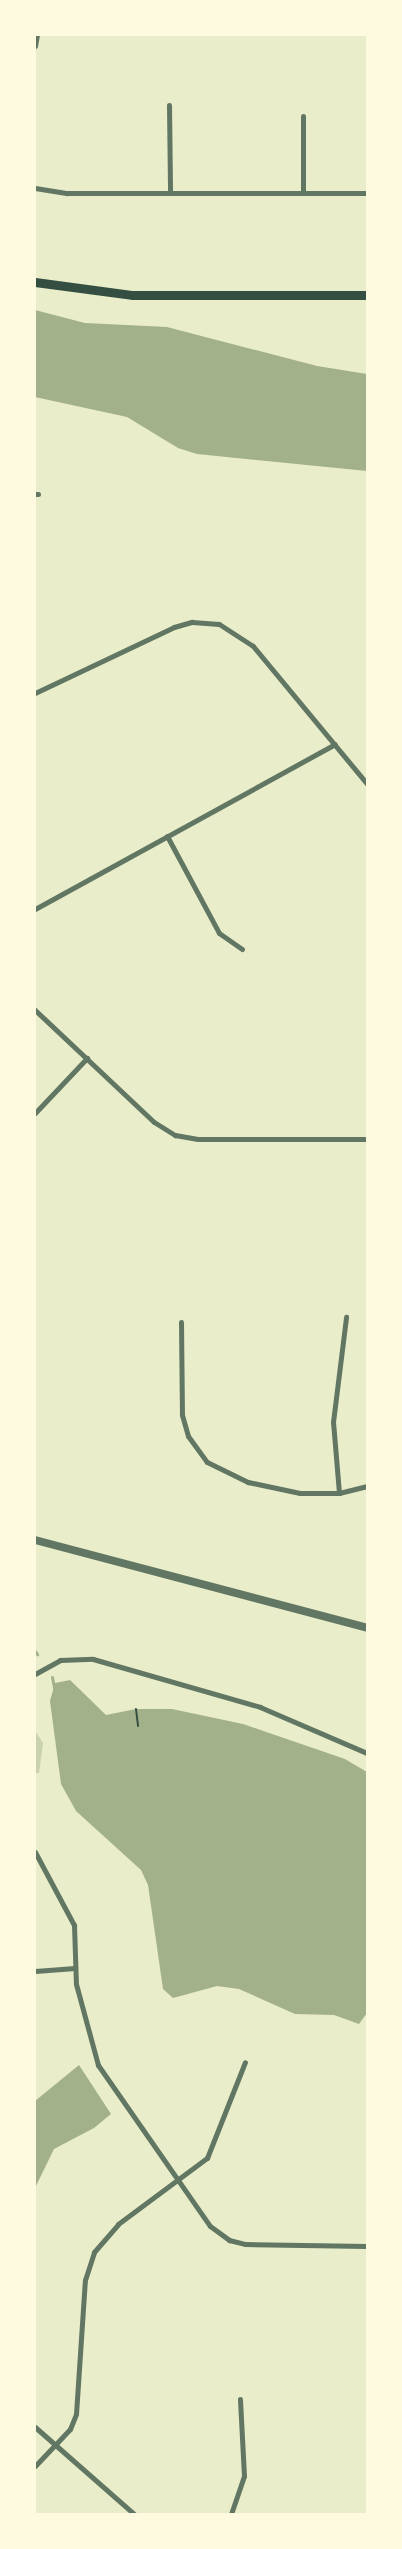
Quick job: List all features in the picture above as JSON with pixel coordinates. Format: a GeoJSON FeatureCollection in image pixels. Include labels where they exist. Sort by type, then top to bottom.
{"type":"FeatureCollection","features":[{"type":"Feature","properties":{"kind":"main road"},"geometry":{"type":"LineString","coordinates":[[35,282],[133,295],[367,295]]}},
{"type":"Feature","properties":{"kind":"street"},"geometry":{"type":"LineString","coordinates":[[35,46],[37,35]]}},
{"type":"Feature","properties":{"kind":"street"},"geometry":{"type":"LineString","coordinates":[[169,104],[170,193]]}},
{"type":"Feature","properties":{"kind":"street"},"geometry":{"type":"LineString","coordinates":[[303,116],[303,193]]}},
{"type":"Feature","properties":{"kind":"street"},"geometry":{"type":"LineString","coordinates":[[35,188],[170,193],[367,193]]}},
{"type":"Feature","properties":{"kind":"street"},"geometry":{"type":"LineString","coordinates":[[35,692],[174,627],[205,621],[243,636],[367,784]]}},
{"type":"Feature","properties":{"kind":"street"},"geometry":{"type":"LineString","coordinates":[[35,909],[335,744]]}},
{"type":"Feature","properties":{"kind":"street"},"geometry":{"type":"LineString","coordinates":[[167,836],[219,933],[242,949]]}},
{"type":"Feature","properties":{"kind":"street"},"geometry":{"type":"LineString","coordinates":[[35,1010],[154,1122],[175,1135],[198,1139],[367,1139]]}},
{"type":"Feature","properties":{"kind":"street"},"geometry":{"type":"LineString","coordinates":[[35,1113],[86,1058]]}},
{"type":"Feature","properties":{"kind":"street"},"geometry":{"type":"LineString","coordinates":[[339,1493],[333,1422],[346,1317]]}},
{"type":"Feature","properties":{"kind":"street"},"geometry":{"type":"LineString","coordinates":[[180,1322],[182,1415],[188,1436],[200,1454],[217,1469],[248,1482],[300,1493],[339,1493],[367,1486]]}},
{"type":"Feature","properties":{"kind":"street"},"geometry":{"type":"LineString","coordinates":[[35,1540],[367,1628]]}},
{"type":"Feature","properties":{"kind":"street"},"geometry":{"type":"LineString","coordinates":[[35,1674],[60,1660],[93,1659],[260,1707],[367,1753]]}},
{"type":"Feature","properties":{"kind":"street"},"geometry":{"type":"LineString","coordinates":[[35,1852],[71,1915],[75,1968],[98,2065],[177,2182],[210,2226],[229,2240],[367,2246]]}},
{"type":"Feature","properties":{"kind":"street"},"geometry":{"type":"LineString","coordinates":[[35,1971],[75,1968]]}},
{"type":"Feature","properties":{"kind":"street"},"geometry":{"type":"LineString","coordinates":[[35,2466],[55,2446],[76,2414],[85,2280],[94,2252],[118,2224],[177,2182],[213,2148],[245,2062]]}},
{"type":"Feature","properties":{"kind":"street"},"geometry":{"type":"LineString","coordinates":[[230,2514],[244,2476],[240,2399]]}},
{"type":"Feature","properties":{"kind":"street"},"geometry":{"type":"LineString","coordinates":[[35,2427],[134,2514]]}},
{"type":"Feature","properties":{"kind":"path"},"geometry":{"type":"LineString","coordinates":[[136,1708],[138,1726]]}},
{"type":"Feature","properties":{"kind":"shaded area"},"geometry":{"type":"Polygon","coordinates":[[[35,310],[85,323],[167,327],[317,366],[367,374],[367,471],[197,454],[178,448],[127,417],[35,397],[35,310]]]}},
{"type":"Feature","properties":{"kind":"shaded area"},"geometry":{"type":"Polygon","coordinates":[[[70,1680],[106,1715],[136,1709],[172,1709],[243,1724],[345,1759],[367,1772],[367,2013],[359,2024],[334,2015],[295,2014],[239,1989],[217,1986],[173,1998],[163,1989],[148,1885],[141,1870],[76,1811],[61,1784],[50,1701],[55,1683],[70,1680]]]}},
{"type":"Feature","properties":{"kind":"shaded area"},"geometry":{"type":"Polygon","coordinates":[[[35,1731],[43,1743],[39,1773],[35,1773],[35,1731]]]}},
{"type":"Feature","properties":{"kind":"shaded area"},"geometry":{"type":"Polygon","coordinates":[[[79,2065],[111,2114],[94,2128],[54,2149],[35,2188],[35,2101],[79,2065]]]}},
{"type":"Feature","properties":{"kind":"waterway"},"geometry":{"type":"LineString","coordinates":[[52,1677],[55,1692]]}}]}
